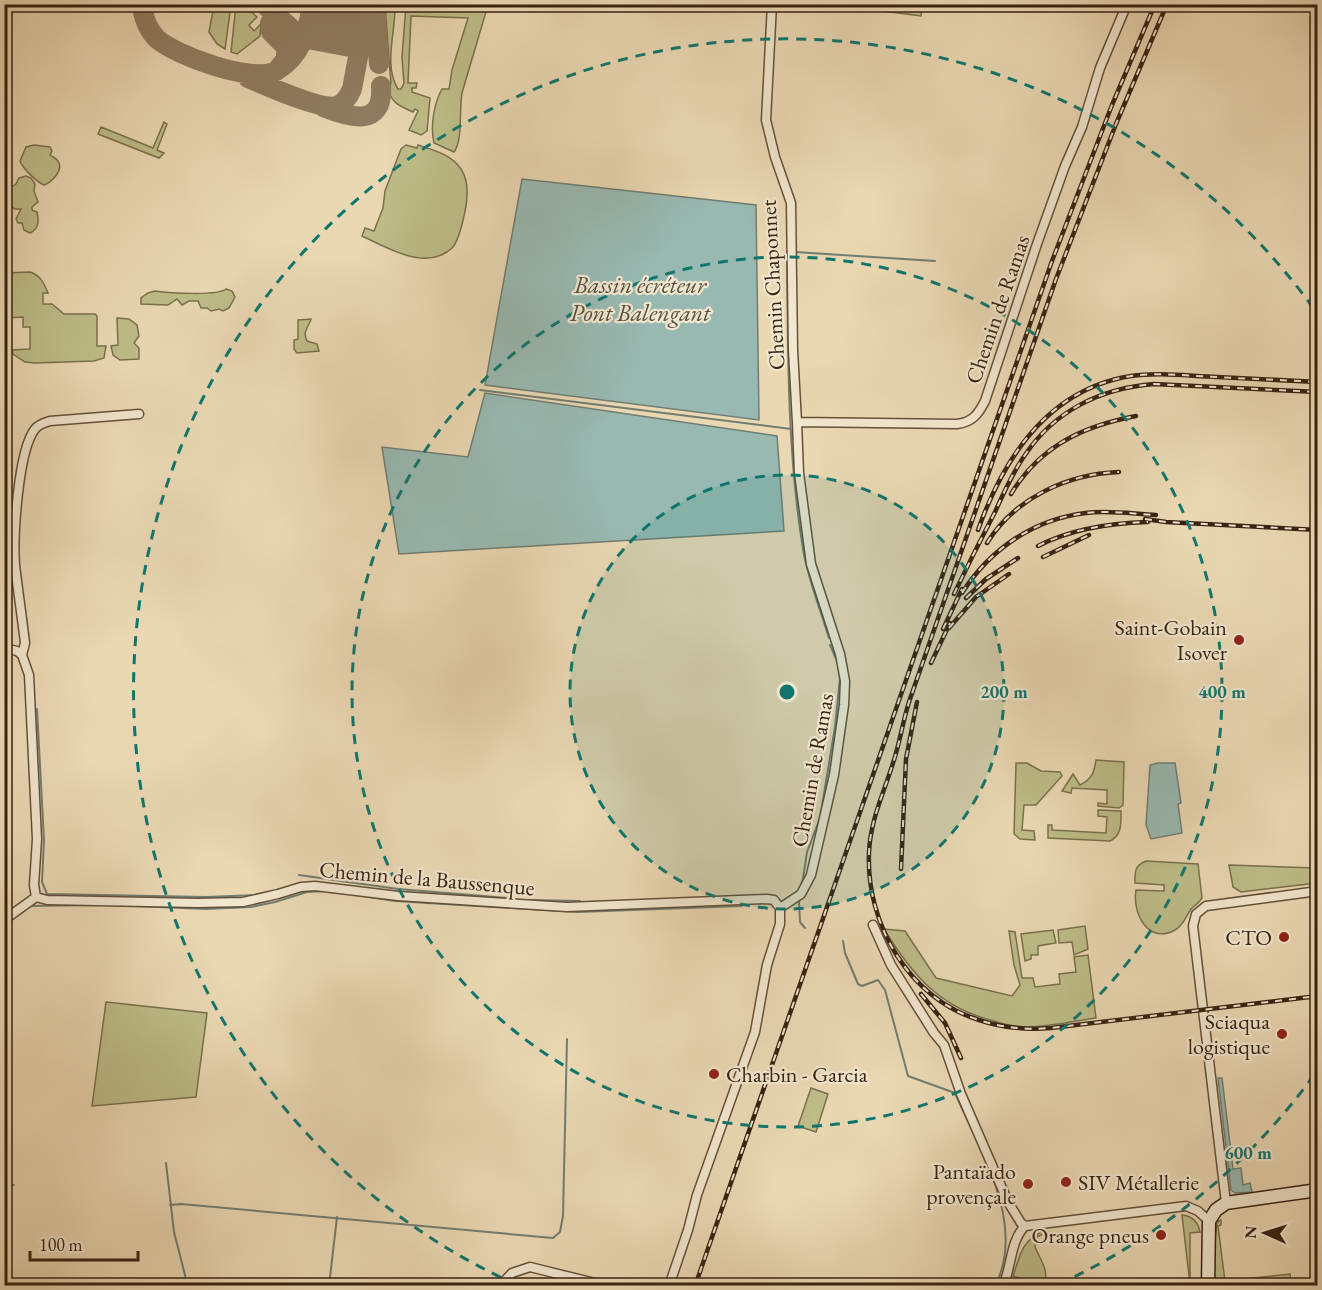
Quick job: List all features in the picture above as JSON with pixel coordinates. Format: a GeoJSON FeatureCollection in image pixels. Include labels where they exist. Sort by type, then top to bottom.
{"type":"FeatureCollection","features":[{"type":"Feature","properties":{"kind":"street","name":"Chemin Chaponnet"},"geometry":{"type":"LineString","coordinates":[[772,4],[766,120],[790,203],[797,422]]}},
{"type":"Feature","properties":{"kind":"street","name":"Chemin de Ramas"},"geometry":{"type":"LineString","coordinates":[[780,908],[801,894],[811,875],[834,775],[845,681],[840,654],[811,564],[799,472],[797,422],[957,424],[966,422],[977,415],[985,401],[1061,177],[1082,127],[1100,68],[1127,4]]}},
{"type":"Feature","properties":{"kind":"street"},"geometry":{"type":"LineString","coordinates":[[22,656],[25,643],[15,564],[15,538],[22,469],[33,431],[40,424],[50,421],[139,414]]}},
{"type":"Feature","properties":{"kind":"street"},"geometry":{"type":"LineString","coordinates":[[4,648],[17,651],[22,656],[29,675],[37,839],[34,885],[36,897],[4,920]]}},
{"type":"Feature","properties":{"kind":"street","name":"Chemin de la Baussenque"},"geometry":{"type":"LineString","coordinates":[[36,897],[47,900],[232,902],[263,898],[315,885],[398,896],[557,906],[593,907],[767,899],[774,900],[780,908]]}},
{"type":"Feature","properties":{"kind":"street"},"geometry":{"type":"LineString","coordinates":[[1226,1203],[1193,926],[1196,914],[1206,906],[1317,891]]}},
{"type":"Feature","properties":{"kind":"street"},"geometry":{"type":"LineString","coordinates":[[669,1286],[697,1195],[755,1032],[767,965],[782,915],[780,908]]}},
{"type":"Feature","properties":{"kind":"street"},"geometry":{"type":"LineString","coordinates":[[873,925],[891,965],[944,1045],[961,1094],[1008,1202],[1025,1226]]}},
{"type":"Feature","properties":{"kind":"street"},"geometry":{"type":"LineString","coordinates":[[1208,1286],[1209,1221],[1216,1209],[1226,1203],[1317,1190]]}},
{"type":"Feature","properties":{"kind":"street"},"geometry":{"type":"LineString","coordinates":[[1003,1286],[1008,1274],[1013,1246],[1018,1233],[1025,1226],[1186,1206],[1198,1210],[1209,1221]]}},
{"type":"Feature","properties":{"kind":"street"},"geometry":{"type":"LineString","coordinates":[[500,1286],[512,1273],[530,1267],[607,1286]]}},
{"type":"Feature","properties":{"kind":"green space"},"geometry":{"type":"Polygon","coordinates":[[[214,5],[231,5],[225,49],[217,44],[209,32],[214,5]]]}},
{"type":"Feature","properties":{"kind":"green space"},"geometry":{"type":"Polygon","coordinates":[[[236,5],[244,5],[257,17],[249,25],[254,31],[261,24],[260,36],[237,54],[231,52],[236,5]]]}},
{"type":"Feature","properties":{"kind":"green space"},"geometry":{"type":"Polygon","coordinates":[[[385,5],[395,5],[391,69],[398,89],[401,89],[404,83],[402,57],[406,5],[488,5],[462,93],[460,133],[454,152],[434,143],[433,123],[439,95],[442,89],[449,89],[452,70],[468,18],[411,16],[408,83],[417,83],[416,88],[412,88],[412,92],[430,98],[427,131],[421,135],[409,130],[418,111],[415,109],[413,112],[399,105],[390,96],[385,5]]]}},
{"type":"Feature","properties":{"kind":"green space"},"geometry":{"type":"Polygon","coordinates":[[[834,5],[922,5],[921,16],[834,5]]]}},
{"type":"Feature","properties":{"kind":"green space"},"geometry":{"type":"Polygon","coordinates":[[[164,122],[167,124],[157,150],[164,153],[159,158],[98,134],[101,127],[153,148],[164,122]]]}},
{"type":"Feature","properties":{"kind":"green space"},"geometry":{"type":"Polygon","coordinates":[[[34,145],[50,147],[52,151],[50,155],[59,164],[56,175],[44,185],[30,175],[20,161],[26,147],[34,145]]]}},
{"type":"Feature","properties":{"kind":"green space"},"geometry":{"type":"Polygon","coordinates":[[[406,145],[417,148],[418,145],[447,156],[461,169],[466,180],[466,204],[458,237],[452,248],[437,256],[411,257],[362,236],[365,228],[374,231],[383,208],[385,191],[401,149],[406,145]]]}},
{"type":"Feature","properties":{"kind":"green space"},"geometry":{"type":"Polygon","coordinates":[[[26,176],[31,178],[35,184],[34,191],[38,202],[32,210],[37,212],[38,224],[30,233],[24,230],[22,223],[18,223],[16,219],[21,209],[5,204],[5,179],[7,188],[10,188],[19,178],[26,176]]]}},
{"type":"Feature","properties":{"kind":"green space"},"geometry":{"type":"Polygon","coordinates":[[[30,272],[41,280],[48,293],[43,293],[43,304],[52,304],[64,314],[95,314],[97,316],[97,346],[106,346],[104,358],[94,361],[35,363],[25,362],[13,354],[12,350],[30,349],[30,327],[23,327],[23,317],[6,318],[5,322],[5,273],[30,272]]]}},
{"type":"Feature","properties":{"kind":"green space"},"geometry":{"type":"Polygon","coordinates":[[[226,289],[232,291],[235,297],[229,308],[223,311],[201,308],[198,301],[189,301],[182,305],[177,299],[168,305],[141,304],[141,298],[155,291],[214,293],[226,289]]]}},
{"type":"Feature","properties":{"kind":"green space"},"geometry":{"type":"Polygon","coordinates":[[[117,318],[129,319],[137,325],[139,336],[134,343],[139,348],[139,359],[120,360],[113,355],[111,346],[118,345],[117,318]]]}},
{"type":"Feature","properties":{"kind":"green space"},"geometry":{"type":"Polygon","coordinates":[[[311,319],[306,338],[307,341],[317,344],[319,351],[297,353],[294,349],[294,340],[298,339],[298,320],[311,319]]]}},
{"type":"Feature","properties":{"kind":"green space"},"geometry":{"type":"Polygon","coordinates":[[[1096,760],[1124,762],[1123,805],[1119,808],[1098,806],[1098,803],[1107,804],[1107,790],[1072,788],[1071,793],[1062,791],[1073,774],[1080,785],[1090,778],[1096,760]]]}},
{"type":"Feature","properties":{"kind":"green space"},"geometry":{"type":"Polygon","coordinates":[[[1016,763],[1027,763],[1041,771],[1060,772],[1062,776],[1036,805],[1024,805],[1022,830],[1034,831],[1035,840],[1020,839],[1014,834],[1016,763]]]}},
{"type":"Feature","properties":{"kind":"green space"},"geometry":{"type":"Polygon","coordinates":[[[1098,810],[1121,811],[1121,825],[1114,839],[1110,841],[1048,838],[1048,825],[1052,825],[1052,830],[1106,833],[1107,817],[1098,816],[1098,810]]]}},
{"type":"Feature","properties":{"kind":"green space"},"geometry":{"type":"Polygon","coordinates":[[[1146,861],[1198,864],[1202,898],[1178,928],[1165,934],[1150,930],[1139,917],[1135,899],[1136,890],[1164,891],[1164,885],[1135,883],[1136,870],[1146,861]]]}},
{"type":"Feature","properties":{"kind":"green space"},"geometry":{"type":"Polygon","coordinates":[[[1229,865],[1317,868],[1317,883],[1241,892],[1233,887],[1229,865]]]}},
{"type":"Feature","properties":{"kind":"green space"},"geometry":{"type":"Polygon","coordinates":[[[1085,926],[1088,949],[1074,955],[1072,942],[1059,943],[1058,930],[1085,926]]]}},
{"type":"Feature","properties":{"kind":"green space"},"geometry":{"type":"Polygon","coordinates":[[[884,929],[905,931],[936,978],[1012,996],[1020,985],[1014,965],[1009,931],[1015,932],[1022,978],[1033,978],[1035,987],[1060,984],[1059,974],[1076,972],[1074,957],[1088,955],[1096,1018],[1047,1026],[1017,1027],[958,1008],[929,987],[917,975],[884,929]]]}},
{"type":"Feature","properties":{"kind":"green space"},"geometry":{"type":"Polygon","coordinates":[[[1053,930],[1056,943],[1038,946],[1038,955],[1031,955],[1031,959],[1025,961],[1021,934],[1053,930]]]}},
{"type":"Feature","properties":{"kind":"green space"},"geometry":{"type":"Polygon","coordinates":[[[106,1002],[207,1013],[196,1097],[92,1106],[106,1002]]]}},
{"type":"Feature","properties":{"kind":"green space"},"geometry":{"type":"Polygon","coordinates":[[[811,1088],[828,1094],[816,1132],[798,1126],[811,1088]]]}},
{"type":"Feature","properties":{"kind":"green space"},"geometry":{"type":"Polygon","coordinates":[[[1182,1215],[1194,1220],[1200,1232],[1190,1233],[1190,1284],[1182,1215]]]}},
{"type":"Feature","properties":{"kind":"green space"},"geometry":{"type":"Polygon","coordinates":[[[1221,1220],[1221,1225],[1218,1226],[1225,1281],[1290,1274],[1291,1281],[1318,1281],[1317,1286],[1213,1286],[1213,1257],[1217,1222],[1221,1220]]]}},
{"type":"Feature","properties":{"kind":"green space"},"geometry":{"type":"Polygon","coordinates":[[[1043,1231],[1043,1234],[1037,1237],[1035,1247],[1045,1270],[1044,1285],[1020,1285],[1020,1278],[1013,1276],[1020,1255],[1030,1239],[1043,1231]]]}},
{"type":"Feature","properties":{"kind":"water","name":"Bassin écréteur Pont Balengant"},"geometry":{"type":"Polygon","coordinates":[[[522,179],[756,205],[759,420],[485,385],[522,179]]]}},
{"type":"Feature","properties":{"kind":"water"},"geometry":{"type":"Polygon","coordinates":[[[485,393],[777,436],[784,531],[399,554],[382,447],[468,457],[485,393]]]}},
{"type":"Feature","properties":{"kind":"water"},"geometry":{"type":"Polygon","coordinates":[[[1175,763],[1181,803],[1178,804],[1182,833],[1151,839],[1146,825],[1150,765],[1175,763]]]}},
{"type":"Feature","properties":{"kind":"water"},"geometry":{"type":"Polygon","coordinates":[[[1218,1078],[1222,1078],[1233,1169],[1241,1168],[1243,1185],[1250,1183],[1252,1192],[1235,1193],[1231,1190],[1218,1078]]]}},
{"type":"Feature","properties":{"kind":"waterway"},"geometry":{"type":"LineString","coordinates":[[790,252],[787,251],[788,363],[794,475],[805,560],[829,638]]}},
{"type":"Feature","properties":{"kind":"waterway"},"geometry":{"type":"LineString","coordinates":[[795,252],[935,261]]}},
{"type":"Feature","properties":{"kind":"waterway"},"geometry":{"type":"LineString","coordinates":[[480,390],[791,429]]}},
{"type":"Feature","properties":{"kind":"waterway"},"geometry":{"type":"LineString","coordinates":[[800,888],[807,852],[820,818],[835,727],[840,678],[838,663],[830,645]]}},
{"type":"Feature","properties":{"kind":"waterway"},"geometry":{"type":"LineString","coordinates":[[37,709],[44,840],[42,882],[47,894],[206,897],[256,895]]}},
{"type":"Feature","properties":{"kind":"waterway"},"geometry":{"type":"LineString","coordinates":[[299,875],[398,889],[507,898]]}},
{"type":"Feature","properties":{"kind":"waterway"},"geometry":{"type":"LineString","coordinates":[[110,905],[206,909],[251,907],[307,892],[327,891]]}},
{"type":"Feature","properties":{"kind":"waterway"},"geometry":{"type":"LineString","coordinates":[[350,894],[395,901],[578,912],[742,906]]}},
{"type":"Feature","properties":{"kind":"waterway"},"geometry":{"type":"LineString","coordinates":[[529,900],[580,901]]}},
{"type":"Feature","properties":{"kind":"waterway"},"geometry":{"type":"LineString","coordinates":[[799,902],[800,922],[805,928]]}},
{"type":"Feature","properties":{"kind":"waterway"},"geometry":{"type":"LineString","coordinates":[[29,906],[101,905]]}},
{"type":"Feature","properties":{"kind":"waterway"},"geometry":{"type":"LineString","coordinates":[[843,941],[845,953],[858,984],[862,986],[878,980],[885,990],[908,1076],[955,1093],[976,1137],[996,1186],[1003,1211],[1006,1236],[1004,1261],[996,1284]]}},
{"type":"Feature","properties":{"kind":"waterway"},"geometry":{"type":"LineString","coordinates":[[170,1205],[181,1204],[553,1238],[560,1232],[563,1216],[567,1039]]}},
{"type":"Feature","properties":{"kind":"waterway"},"geometry":{"type":"LineString","coordinates":[[166,1163],[174,1232],[186,1286]]}},
{"type":"Feature","properties":{"kind":"waterway"},"geometry":{"type":"LineString","coordinates":[[4,1186],[14,1185]]}},
{"type":"Feature","properties":{"kind":"waterway"},"geometry":{"type":"LineString","coordinates":[[329,1286],[337,1217]]}},
{"type":"Feature","properties":{"kind":"taxiway"},"geometry":{"type":"LineString","coordinates":[[142,4],[144,18],[150,30],[165,45],[214,66],[250,74],[276,71],[292,58],[306,33],[313,4]]}},
{"type":"Feature","properties":{"kind":"taxiway"},"geometry":{"type":"LineString","coordinates":[[315,4],[319,8],[360,16],[367,9],[366,4]]}},
{"type":"Feature","properties":{"kind":"taxiway"},"geometry":{"type":"LineString","coordinates":[[248,78],[319,105],[330,107],[340,105],[352,89],[368,4]]}},
{"type":"Feature","properties":{"kind":"taxiway"},"geometry":{"type":"LineString","coordinates":[[375,7],[379,64]]}},
{"type":"Feature","properties":{"kind":"taxiway"},"geometry":{"type":"LineString","coordinates":[[268,8],[292,29],[279,19],[270,23],[271,32],[286,47],[286,59],[279,68]]}},
{"type":"Feature","properties":{"kind":"taxiway"},"geometry":{"type":"LineString","coordinates":[[316,9],[310,15],[316,24],[358,32],[363,28],[363,19]]}},
{"type":"Feature","properties":{"kind":"taxiway"},"geometry":{"type":"LineString","coordinates":[[313,25],[307,31],[313,40],[355,48],[361,41],[358,34]]}},
{"type":"Feature","properties":{"kind":"taxiway"},"geometry":{"type":"LineString","coordinates":[[323,107],[353,116],[371,114],[377,109],[381,86]]}},
{"type":"Feature","properties":{"kind":"railway"},"geometry":{"type":"LineString","coordinates":[[695,1286],[1052,261],[1112,105],[1155,4]]}},
{"type":"Feature","properties":{"kind":"railway"},"geometry":{"type":"LineString","coordinates":[[1167,4],[1116,124],[1056,279],[909,702],[872,829],[869,853],[870,879],[875,906],[884,931],[896,954],[912,976],[931,994],[954,1009],[988,1023],[1015,1028],[1051,1028],[1318,996]]}},
{"type":"Feature","properties":{"kind":"railway"},"geometry":{"type":"LineString","coordinates":[[978,530],[1001,477],[1033,430],[1053,411],[1076,395],[1102,383],[1152,374],[1318,382]]}},
{"type":"Feature","properties":{"kind":"railway"},"geometry":{"type":"LineString","coordinates":[[954,594],[1021,462],[1050,425],[1081,404],[1116,390],[1154,384],[1318,392]]}},
{"type":"Feature","properties":{"kind":"railway"},"geometry":{"type":"LineString","coordinates":[[1011,494],[1035,463],[1064,441],[1098,426],[1136,416]]}},
{"type":"Feature","properties":{"kind":"railway"},"geometry":{"type":"LineString","coordinates":[[987,543],[1012,513],[1044,491],[1080,478],[1119,472]]}},
{"type":"Feature","properties":{"kind":"railway"},"geometry":{"type":"LineString","coordinates":[[962,593],[973,577],[1000,550],[1031,529],[1067,516],[1086,513],[1156,515]]}},
{"type":"Feature","properties":{"kind":"railway"},"geometry":{"type":"LineString","coordinates":[[1145,519],[1318,530]]}},
{"type":"Feature","properties":{"kind":"railway"},"geometry":{"type":"LineString","coordinates":[[1038,546],[1064,535],[1092,528],[1148,522]]}},
{"type":"Feature","properties":{"kind":"railway"},"geometry":{"type":"LineString","coordinates":[[1043,557],[1089,535]]}},
{"type":"Feature","properties":{"kind":"railway"},"geometry":{"type":"LineString","coordinates":[[966,598],[986,579],[1018,558]]}},
{"type":"Feature","properties":{"kind":"railway"},"geometry":{"type":"LineString","coordinates":[[949,628],[976,597],[1009,574]]}},
{"type":"Feature","properties":{"kind":"railway"},"geometry":{"type":"LineString","coordinates":[[943,629],[962,589]]}},
{"type":"Feature","properties":{"kind":"railway"},"geometry":{"type":"LineString","coordinates":[[931,663],[950,623]]}},
{"type":"Feature","properties":{"kind":"railway"},"geometry":{"type":"LineString","coordinates":[[901,869],[906,759],[917,702]]}},
{"type":"Feature","properties":{"kind":"railway"},"geometry":{"type":"LineString","coordinates":[[921,994],[945,1023],[961,1058]]}},
{"type":"Feature","properties":{"kind":"place","name":"Saint-Gobain Isover"},"geometry":{"type":"Point","coordinates":[1239,640]}},
{"type":"Feature","properties":{"kind":"place","name":"CTO"},"geometry":{"type":"Point","coordinates":[1284,937]}},
{"type":"Feature","properties":{"kind":"place","name":"Sciaqua logistique"},"geometry":{"type":"Point","coordinates":[1282,1034]}},
{"type":"Feature","properties":{"kind":"place","name":"Charbin - Garcia"},"geometry":{"type":"Point","coordinates":[714,1074]}},
{"type":"Feature","properties":{"kind":"place","name":"SIV Métallerie"},"geometry":{"type":"Point","coordinates":[1066,1182]}},
{"type":"Feature","properties":{"kind":"place","name":"Pantaïado provençale"},"geometry":{"type":"Point","coordinates":[1028,1184]}},
{"type":"Feature","properties":{"kind":"place","name":"Orange pneus"},"geometry":{"type":"Point","coordinates":[1161,1235]}}]}
